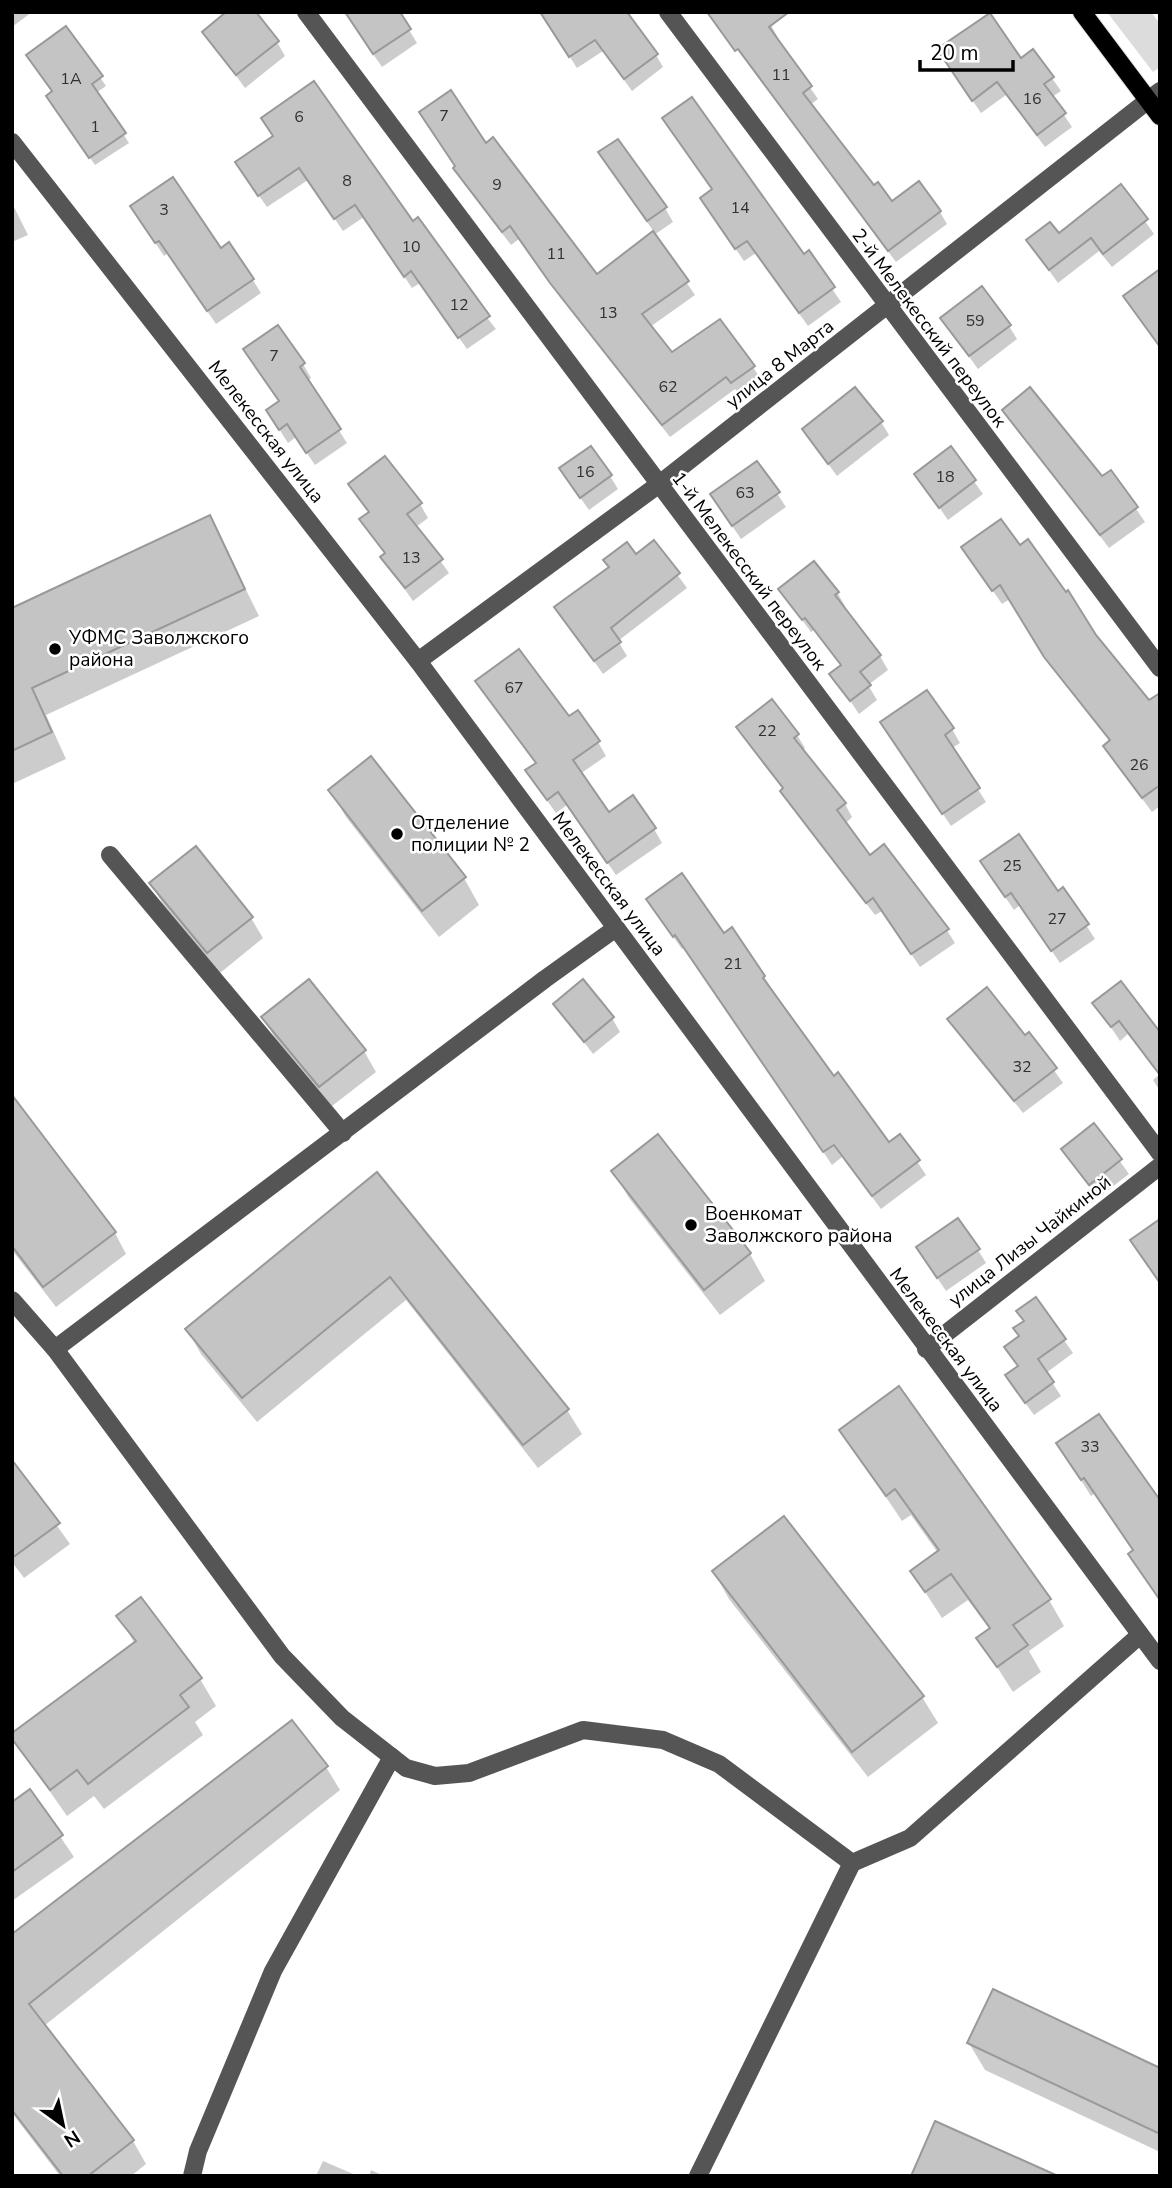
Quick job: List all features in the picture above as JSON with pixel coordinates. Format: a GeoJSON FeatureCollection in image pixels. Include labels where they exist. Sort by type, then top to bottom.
{"type":"FeatureCollection","features":[{"type":"Feature","properties":{"kind":"main road"},"geometry":{"type":"LineString","coordinates":[[1082,12],[1154,96],[1160,116]]}},
{"type":"Feature","properties":{"kind":"street","name":"1-й Мелекесский переулок"},"geometry":{"type":"LineString","coordinates":[[306,12],[1160,1153]]}},
{"type":"Feature","properties":{"kind":"street","name":"2-й Мелекесский переулок"},"geometry":{"type":"LineString","coordinates":[[668,12],[887,308],[1160,668]]}},
{"type":"Feature","properties":{"kind":"street","name":"улица 8 Марта"},"geometry":{"type":"LineString","coordinates":[[418,661],[658,485],[1154,96]]}},
{"type":"Feature","properties":{"kind":"street","name":"Мелекесская улица"},"geometry":{"type":"LineString","coordinates":[[12,142],[418,661],[1160,1661]]}},
{"type":"Feature","properties":{"kind":"street"},"geometry":{"type":"LineString","coordinates":[[110,855],[343,1133]]}},
{"type":"Feature","properties":{"kind":"street"},"geometry":{"type":"LineString","coordinates":[[55,1349],[616,928]]}},
{"type":"Feature","properties":{"kind":"street","name":"улица Лизы Чайкиной"},"geometry":{"type":"LineString","coordinates":[[926,1349],[1160,1166]]}},
{"type":"Feature","properties":{"kind":"street"},"geometry":{"type":"LineString","coordinates":[[12,1300],[55,1349],[282,1656],[342,1718],[406,1768],[435,1776],[469,1773],[583,1730],[663,1740],[719,1764],[852,1863]]}},
{"type":"Feature","properties":{"kind":"street"},"geometry":{"type":"LineString","coordinates":[[698,2176],[852,1863],[910,1838],[1140,1635]]}},
{"type":"Feature","properties":{"kind":"street"},"geometry":{"type":"LineString","coordinates":[[192,2176],[198,2151],[273,1970],[392,1757]]}},
{"type":"Feature","properties":{"kind":"shaded area"},"geometry":{"type":"Polygon","coordinates":[[[1107,12],[1151,12],[1160,24],[1160,67],[1153,72],[1107,12]]]}},
{"type":"Feature","properties":{"kind":"building"},"geometry":{"type":"Polygon","coordinates":[[[226,12],[256,12],[279,41],[236,75],[202,32],[226,12]]]}},
{"type":"Feature","properties":{"kind":"building"},"geometry":{"type":"Polygon","coordinates":[[[345,12],[400,12],[411,29],[373,54],[345,12]]]}},
{"type":"Feature","properties":{"kind":"building"},"geometry":{"type":"Polygon","coordinates":[[[540,12],[627,12],[658,54],[624,79],[595,40],[569,57],[540,12]]]}},
{"type":"Feature","properties":{"kind":"building"},"geometry":{"type":"Polygon","coordinates":[[[707,12],[789,12],[769,27],[812,86],[803,93],[874,185],[878,182],[892,201],[919,181],[941,211],[888,251],[738,49],[735,51],[707,12]]]}},
{"type":"Feature","properties":{"kind":"building"},"geometry":{"type":"Polygon","coordinates":[[[990,13],[1021,58],[1033,49],[1054,77],[1044,84],[1066,113],[1037,135],[997,82],[972,101],[937,49],[990,13]]]}},
{"type":"Feature","properties":{"kind":"building"},"geometry":{"type":"Polygon","coordinates":[[[66,26],[103,76],[92,84],[126,133],[89,158],[46,96],[52,91],[26,55],[66,26]]]}},
{"type":"Feature","properties":{"kind":"building"},"geometry":{"type":"Polygon","coordinates":[[[314,81],[413,221],[418,217],[490,316],[458,338],[411,271],[404,277],[355,205],[334,219],[299,168],[258,196],[235,162],[273,136],[261,118],[314,81]]]}},
{"type":"Feature","properties":{"kind":"building"},"geometry":{"type":"Polygon","coordinates":[[[451,90],[486,143],[493,137],[597,274],[653,231],[689,281],[642,314],[672,352],[720,319],[755,366],[731,383],[726,377],[662,425],[550,283],[510,226],[502,232],[453,168],[455,166],[419,112],[451,90]]]}},
{"type":"Feature","properties":{"kind":"building"},"geometry":{"type":"Polygon","coordinates":[[[692,97],[804,254],[809,250],[835,287],[799,313],[747,241],[735,249],[700,198],[712,189],[662,118],[692,97]]]}},
{"type":"Feature","properties":{"kind":"building"},"geometry":{"type":"Polygon","coordinates":[[[618,139],[667,207],[647,221],[598,152],[618,139]]]}},
{"type":"Feature","properties":{"kind":"building"},"geometry":{"type":"Polygon","coordinates":[[[173,177],[221,248],[229,242],[254,279],[207,311],[159,241],[155,243],[130,206],[173,177]]]}},
{"type":"Feature","properties":{"kind":"building"},"geometry":{"type":"Polygon","coordinates":[[[1121,184],[1148,219],[1103,254],[1091,238],[1049,270],[1026,240],[1050,222],[1059,233],[1121,184]]]}},
{"type":"Feature","properties":{"kind":"building"},"geometry":{"type":"Polygon","coordinates":[[[1160,269],[1160,347],[1123,296],[1160,269]]]}},
{"type":"Feature","properties":{"kind":"building"},"geometry":{"type":"Polygon","coordinates":[[[982,286],[1011,325],[969,356],[940,318],[982,286]]]}},
{"type":"Feature","properties":{"kind":"building"},"geometry":{"type":"Polygon","coordinates":[[[278,325],[305,363],[300,367],[341,429],[306,453],[287,424],[279,430],[266,410],[279,401],[243,349],[278,325]]]}},
{"type":"Feature","properties":{"kind":"building"},"geometry":{"type":"Polygon","coordinates":[[[855,387],[883,421],[828,464],[802,429],[855,387]]]}},
{"type":"Feature","properties":{"kind":"building"},"geometry":{"type":"Polygon","coordinates":[[[1030,387],[1102,476],[1111,470],[1138,507],[1100,535],[1002,410],[1030,387]]]}},
{"type":"Feature","properties":{"kind":"building"},"geometry":{"type":"Polygon","coordinates":[[[591,446],[612,475],[580,498],[559,468],[591,446]]]}},
{"type":"Feature","properties":{"kind":"building"},"geometry":{"type":"Polygon","coordinates":[[[951,446],[976,480],[939,508],[914,474],[951,446]]]}},
{"type":"Feature","properties":{"kind":"building"},"geometry":{"type":"Polygon","coordinates":[[[385,456],[422,503],[407,514],[443,559],[405,588],[380,557],[385,553],[359,519],[369,512],[348,484],[385,456]]]}},
{"type":"Feature","properties":{"kind":"building"},"geometry":{"type":"Polygon","coordinates":[[[757,461],[780,492],[732,526],[710,494],[757,461]]]}},
{"type":"Feature","properties":{"kind":"building"},"geometry":{"type":"Polygon","coordinates":[[[210,515],[245,589],[32,688],[52,732],[12,751],[12,608],[210,515]]]}},
{"type":"Feature","properties":{"kind":"building"},"geometry":{"type":"Polygon","coordinates":[[[1001,519],[1020,545],[1028,539],[1066,592],[1068,590],[1096,635],[1149,700],[1160,693],[1160,785],[1142,798],[1103,746],[1110,740],[1044,657],[1000,585],[992,591],[961,547],[1001,519]]]}},
{"type":"Feature","properties":{"kind":"building"},"geometry":{"type":"Polygon","coordinates":[[[654,540],[680,573],[611,628],[621,642],[594,661],[554,607],[609,567],[603,560],[627,542],[636,554],[654,540]]]}},
{"type":"Feature","properties":{"kind":"building"},"geometry":{"type":"Polygon","coordinates":[[[814,561],[839,592],[835,595],[881,655],[860,672],[871,685],[850,701],[829,674],[841,665],[805,618],[802,620],[778,589],[814,561]]]}},
{"type":"Feature","properties":{"kind":"building"},"geometry":{"type":"Polygon","coordinates":[[[519,649],[569,716],[578,710],[600,741],[573,760],[609,812],[633,795],[656,828],[607,863],[558,792],[547,800],[525,770],[536,763],[475,681],[519,649]]]}},
{"type":"Feature","properties":{"kind":"building"},"geometry":{"type":"Polygon","coordinates":[[[927,690],[954,728],[945,735],[980,788],[942,814],[880,722],[927,690]]]}},
{"type":"Feature","properties":{"kind":"building"},"geometry":{"type":"Polygon","coordinates":[[[772,699],[799,734],[794,738],[846,803],[837,810],[870,855],[884,844],[949,929],[911,954],[873,898],[866,903],[780,791],[783,788],[736,727],[772,699]]]}},
{"type":"Feature","properties":{"kind":"building","name":"Отделение полиции № 2"},"geometry":{"type":"Polygon","coordinates":[[[371,756],[466,877],[422,911],[328,790],[371,756]]]}},
{"type":"Feature","properties":{"kind":"building"},"geometry":{"type":"Polygon","coordinates":[[[1019,834],[1058,891],[1063,887],[1089,924],[1051,951],[1011,893],[1005,897],[980,861],[1019,834]]]}},
{"type":"Feature","properties":{"kind":"building"},"geometry":{"type":"Polygon","coordinates":[[[196,846],[253,917],[207,953],[149,883],[196,846]]]}},
{"type":"Feature","properties":{"kind":"building"},"geometry":{"type":"Polygon","coordinates":[[[682,873],[724,933],[732,927],[765,976],[763,978],[834,1076],[838,1072],[889,1142],[900,1134],[920,1160],[872,1196],[834,1145],[823,1152],[675,935],[673,937],[646,899],[682,873]]]}},
{"type":"Feature","properties":{"kind":"building"},"geometry":{"type":"Polygon","coordinates":[[[309,979],[366,1050],[319,1087],[261,1017],[309,979]]]}},
{"type":"Feature","properties":{"kind":"building"},"geometry":{"type":"Polygon","coordinates":[[[583,979],[614,1017],[584,1042],[553,1004],[583,979]]]}},
{"type":"Feature","properties":{"kind":"building"},"geometry":{"type":"Polygon","coordinates":[[[1121,981],[1160,1032],[1160,1075],[1119,1021],[1111,1027],[1092,1003],[1121,981]]]}},
{"type":"Feature","properties":{"kind":"building"},"geometry":{"type":"Polygon","coordinates":[[[987,987],[1025,1035],[1029,1032],[1057,1068],[1014,1101],[947,1019],[987,987]]]}},
{"type":"Feature","properties":{"kind":"building"},"geometry":{"type":"Polygon","coordinates":[[[12,1095],[116,1232],[43,1287],[12,1246],[12,1095]]]}},
{"type":"Feature","properties":{"kind":"building"},"geometry":{"type":"Polygon","coordinates":[[[1094,1123],[1122,1159],[1089,1185],[1061,1149],[1094,1123]]]}},
{"type":"Feature","properties":{"kind":"building","name":"Военкомат Заволжского района"},"geometry":{"type":"Polygon","coordinates":[[[658,1134],[751,1253],[704,1290],[611,1171],[658,1134]]]}},
{"type":"Feature","properties":{"kind":"building"},"geometry":{"type":"Polygon","coordinates":[[[377,1172],[569,1409],[523,1445],[390,1277],[242,1398],[185,1329],[377,1172]]]}},
{"type":"Feature","properties":{"kind":"building"},"geometry":{"type":"Polygon","coordinates":[[[958,1218],[980,1249],[937,1278],[916,1247],[958,1218]]]}},
{"type":"Feature","properties":{"kind":"building"},"geometry":{"type":"Polygon","coordinates":[[[1160,1219],[1160,1283],[1130,1240],[1160,1219]]]}},
{"type":"Feature","properties":{"kind":"building"},"geometry":{"type":"Polygon","coordinates":[[[1036,1297],[1066,1339],[1038,1359],[1054,1382],[1025,1403],[1005,1375],[1018,1366],[1004,1347],[1019,1336],[1013,1328],[1024,1321],[1016,1311],[1036,1297]]]}},
{"type":"Feature","properties":{"kind":"building"},"geometry":{"type":"Polygon","coordinates":[[[899,1386],[1051,1599],[1013,1625],[1028,1645],[997,1667],[976,1638],[990,1628],[951,1574],[925,1592],[910,1571],[939,1550],[895,1489],[886,1496],[839,1430],[899,1386]]]}},
{"type":"Feature","properties":{"kind":"building"},"geometry":{"type":"Polygon","coordinates":[[[1099,1414],[1160,1500],[1160,1600],[1128,1554],[1133,1550],[1084,1478],[1081,1480],[1056,1443],[1099,1414]]]}},
{"type":"Feature","properties":{"kind":"building"},"geometry":{"type":"Polygon","coordinates":[[[12,1460],[60,1523],[12,1558],[12,1460]]]}},
{"type":"Feature","properties":{"kind":"building"},"geometry":{"type":"Polygon","coordinates":[[[784,1516],[924,1696],[852,1752],[712,1571],[784,1516]]]}},
{"type":"Feature","properties":{"kind":"building"},"geometry":{"type":"Polygon","coordinates":[[[141,1597],[202,1678],[180,1695],[189,1707],[88,1784],[77,1770],[50,1790],[12,1739],[12,1733],[136,1641],[116,1616],[141,1597]]]}},
{"type":"Feature","properties":{"kind":"building"},"geometry":{"type":"Polygon","coordinates":[[[292,1720],[328,1766],[29,2004],[134,2140],[88,2176],[63,2176],[12,2110],[12,1934],[292,1720]]]}},
{"type":"Feature","properties":{"kind":"building"},"geometry":{"type":"Polygon","coordinates":[[[30,1789],[63,1835],[12,1872],[12,1802],[30,1789]]]}},
{"type":"Feature","properties":{"kind":"building"},"geometry":{"type":"Polygon","coordinates":[[[993,1989],[1160,2068],[1160,2134],[967,2043],[993,1989]]]}},
{"type":"Feature","properties":{"kind":"building"},"geometry":{"type":"Polygon","coordinates":[[[935,2121],[1058,2176],[911,2176],[935,2121]]]}},
{"type":"Feature","properties":{"kind":"place","name":"УФМС Заволжского района"},"geometry":{"type":"Point","coordinates":[55,649]}},
{"type":"Feature","properties":{"kind":"place","name":"Отделение полиции № 2"},"geometry":{"type":"Point","coordinates":[397,834]}},
{"type":"Feature","properties":{"kind":"place","name":"Военкомат Заволжского района"},"geometry":{"type":"Point","coordinates":[691,1225]}}]}
